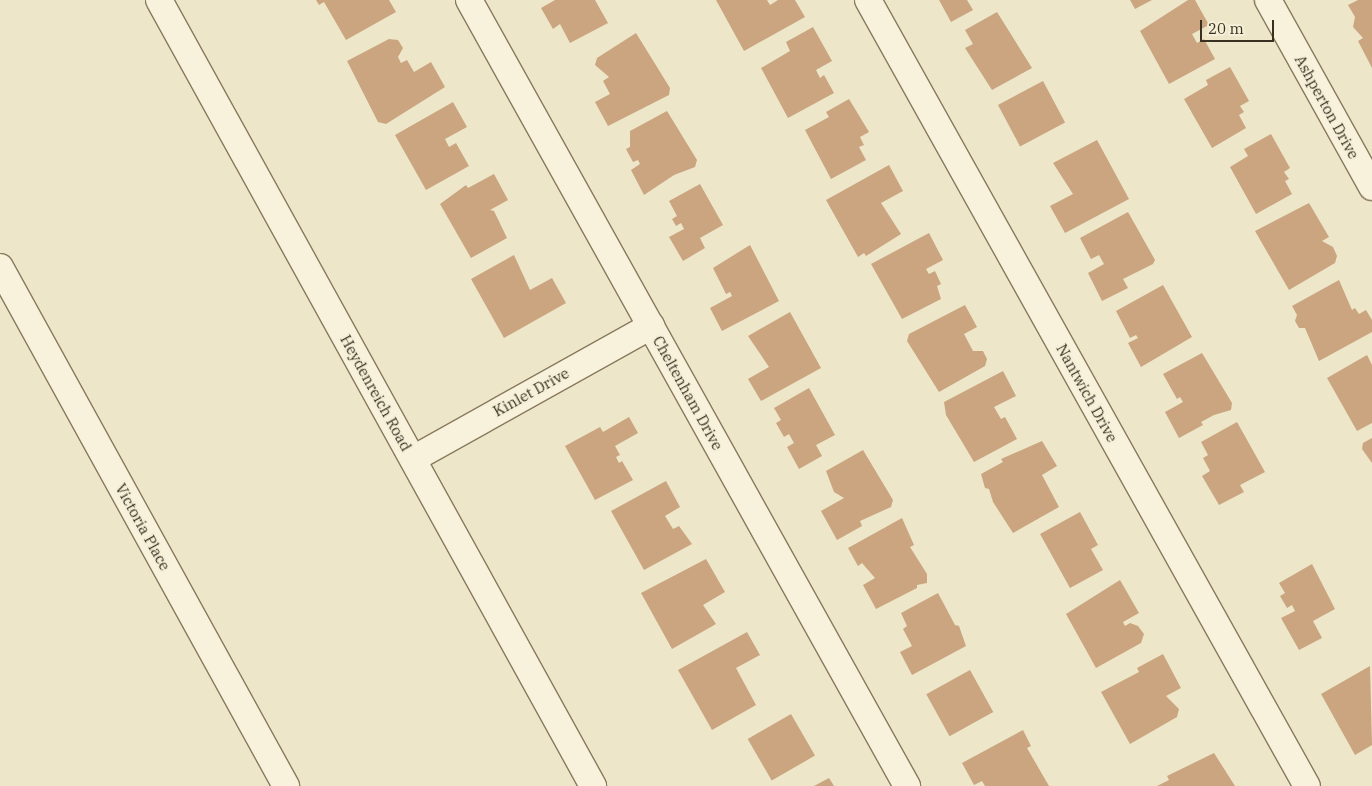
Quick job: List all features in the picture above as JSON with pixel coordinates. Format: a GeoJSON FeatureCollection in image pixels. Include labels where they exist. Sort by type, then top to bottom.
{"type":"FeatureCollection","features":[{"type":"Feature","properties":{"kind":"street","name":"Heydenreich Road"},"geometry":{"type":"LineString","coordinates":[[159,0],[593,786]]}},
{"type":"Feature","properties":{"kind":"street","name":"Cheltenham Drive"},"geometry":{"type":"LineString","coordinates":[[469,0],[907,786]]}},
{"type":"Feature","properties":{"kind":"street","name":"Nantwich Drive"},"geometry":{"type":"LineString","coordinates":[[868,0],[1307,786]]}},
{"type":"Feature","properties":{"kind":"street","name":"Ashperton Drive"},"geometry":{"type":"LineString","coordinates":[[1268,0],[1372,187]]}},
{"type":"Feature","properties":{"kind":"street","name":"Victoria Place"},"geometry":{"type":"LineString","coordinates":[[0,267],[286,786]]}},
{"type":"Feature","properties":{"kind":"street","name":"Kinlet Drive"},"geometry":{"type":"LineString","coordinates":[[413,459],[650,326]]}},
{"type":"Feature","properties":{"kind":"building"},"geometry":{"type":"Polygon","coordinates":[[[316,0],[389,0],[396,12],[346,40],[324,2],[319,5],[316,0]]]}},
{"type":"Feature","properties":{"kind":"building"},"geometry":{"type":"Polygon","coordinates":[[[555,0],[595,0],[608,23],[570,43],[560,24],[553,29],[541,8],[555,0]]]}},
{"type":"Feature","properties":{"kind":"building"},"geometry":{"type":"Polygon","coordinates":[[[716,0],[767,0],[770,5],[778,0],[795,0],[805,17],[744,51],[716,0]]]}},
{"type":"Feature","properties":{"kind":"building"},"geometry":{"type":"Polygon","coordinates":[[[939,0],[967,0],[973,10],[951,22],[939,0]]]}},
{"type":"Feature","properties":{"kind":"building"},"geometry":{"type":"Polygon","coordinates":[[[1130,0],[1152,0],[1135,9],[1130,0]]]}},
{"type":"Feature","properties":{"kind":"building"},"geometry":{"type":"Polygon","coordinates":[[[1188,0],[1195,0],[1209,25],[1192,34],[1197,43],[1204,39],[1215,59],[1169,84],[1140,31],[1188,0]]]}},
{"type":"Feature","properties":{"kind":"building"},"geometry":{"type":"Polygon","coordinates":[[[1358,0],[1372,0],[1372,68],[1358,41],[1363,38],[1353,27],[1355,17],[1348,5],[1358,0]]]}},
{"type":"Feature","properties":{"kind":"building"},"geometry":{"type":"Polygon","coordinates":[[[997,12],[1032,68],[992,90],[965,48],[973,44],[965,30],[997,12]]]}},
{"type":"Feature","properties":{"kind":"building"},"geometry":{"type":"Polygon","coordinates":[[[813,27],[832,61],[816,70],[820,78],[824,75],[834,93],[788,118],[761,68],[790,51],[786,42],[813,27]]]}},
{"type":"Feature","properties":{"kind":"building"},"geometry":{"type":"Polygon","coordinates":[[[636,33],[670,88],[669,95],[608,126],[595,102],[610,94],[603,81],[609,77],[595,65],[597,58],[636,33]]]}},
{"type":"Feature","properties":{"kind":"building"},"geometry":{"type":"Polygon","coordinates":[[[389,39],[398,40],[403,48],[398,57],[401,63],[407,60],[414,72],[431,62],[445,87],[386,124],[378,122],[347,61],[389,39]]]}},
{"type":"Feature","properties":{"kind":"building"},"geometry":{"type":"Polygon","coordinates":[[[1230,67],[1249,101],[1240,106],[1244,112],[1239,115],[1246,128],[1212,148],[1184,99],[1208,85],[1206,80],[1230,67]]]}},
{"type":"Feature","properties":{"kind":"building"},"geometry":{"type":"Polygon","coordinates":[[[1043,81],[1065,122],[1020,146],[998,105],[1043,81]]]}},
{"type":"Feature","properties":{"kind":"building"},"geometry":{"type":"Polygon","coordinates":[[[849,99],[869,132],[860,137],[864,145],[859,147],[866,160],[831,179],[805,130],[829,117],[826,112],[849,99]]]}},
{"type":"Feature","properties":{"kind":"building"},"geometry":{"type":"Polygon","coordinates":[[[453,102],[467,127],[445,139],[449,147],[456,143],[469,166],[426,190],[395,135],[453,102]]]}},
{"type":"Feature","properties":{"kind":"building"},"geometry":{"type":"Polygon","coordinates":[[[667,111],[697,160],[695,167],[674,175],[644,195],[631,170],[640,164],[638,160],[633,162],[626,149],[630,147],[630,131],[667,111]]]}},
{"type":"Feature","properties":{"kind":"building"},"geometry":{"type":"Polygon","coordinates":[[[1271,134],[1290,168],[1284,172],[1289,179],[1285,181],[1292,194],[1256,214],[1230,167],[1248,156],[1244,149],[1271,134]]]}},
{"type":"Feature","properties":{"kind":"building"},"geometry":{"type":"Polygon","coordinates":[[[1097,140],[1129,199],[1065,233],[1050,206],[1073,194],[1053,163],[1097,140]]]}},
{"type":"Feature","properties":{"kind":"building"},"geometry":{"type":"Polygon","coordinates":[[[889,165],[903,191],[881,203],[901,234],[866,256],[864,253],[858,257],[826,200],[889,165]]]}},
{"type":"Feature","properties":{"kind":"building"},"geometry":{"type":"Polygon","coordinates":[[[494,174],[508,200],[490,210],[494,211],[507,238],[471,258],[440,204],[466,185],[468,188],[494,174]]]}},
{"type":"Feature","properties":{"kind":"building"},"geometry":{"type":"Polygon","coordinates":[[[700,184],[723,225],[700,238],[705,248],[683,261],[669,237],[684,229],[681,223],[676,226],[672,219],[677,216],[669,201],[700,184]]]}},
{"type":"Feature","properties":{"kind":"building"},"geometry":{"type":"Polygon","coordinates":[[[1309,203],[1329,237],[1322,241],[1333,247],[1337,256],[1335,263],[1289,290],[1255,231],[1309,203]]]}},
{"type":"Feature","properties":{"kind":"building"},"geometry":{"type":"Polygon","coordinates":[[[1128,212],[1155,260],[1153,264],[1123,279],[1128,288],[1102,301],[1088,273],[1104,264],[1099,255],[1091,259],[1080,238],[1128,212]]]}},
{"type":"Feature","properties":{"kind":"building"},"geometry":{"type":"Polygon","coordinates":[[[929,233],[943,260],[926,269],[929,274],[935,271],[941,284],[937,286],[941,299],[902,319],[871,264],[929,233]]]}},
{"type":"Feature","properties":{"kind":"building"},"geometry":{"type":"Polygon","coordinates":[[[750,245],[779,301],[722,331],[710,308],[732,296],[730,292],[726,294],[713,268],[750,245]]]}},
{"type":"Feature","properties":{"kind":"building"},"geometry":{"type":"Polygon","coordinates":[[[514,255],[530,290],[552,278],[566,303],[504,338],[471,279],[514,255]]]}},
{"type":"Feature","properties":{"kind":"building"},"geometry":{"type":"Polygon","coordinates":[[[1339,280],[1352,310],[1355,308],[1359,314],[1366,310],[1372,320],[1372,332],[1319,361],[1305,328],[1299,328],[1295,321],[1297,315],[1292,306],[1339,280]]]}},
{"type":"Feature","properties":{"kind":"building"},"geometry":{"type":"Polygon","coordinates":[[[1163,285],[1192,337],[1141,367],[1128,343],[1138,338],[1136,335],[1130,338],[1116,311],[1163,285]]]}},
{"type":"Feature","properties":{"kind":"building"},"geometry":{"type":"Polygon","coordinates":[[[965,305],[977,327],[964,334],[973,351],[983,351],[987,359],[985,366],[939,392],[907,341],[909,334],[965,305]]]}},
{"type":"Feature","properties":{"kind":"building"},"geometry":{"type":"Polygon","coordinates":[[[790,312],[821,368],[761,401],[748,379],[769,367],[748,336],[790,312]]]}},
{"type":"Feature","properties":{"kind":"building"},"geometry":{"type":"Polygon","coordinates":[[[1202,353],[1232,403],[1231,410],[1214,415],[1201,422],[1203,425],[1179,438],[1165,412],[1183,402],[1180,397],[1177,399],[1163,374],[1202,353]]]}},
{"type":"Feature","properties":{"kind":"building"},"geometry":{"type":"Polygon","coordinates":[[[1367,355],[1372,365],[1372,423],[1357,431],[1327,378],[1367,355]]]}},
{"type":"Feature","properties":{"kind":"building"},"geometry":{"type":"Polygon","coordinates":[[[1003,371],[1016,396],[994,407],[1001,419],[1005,417],[1017,439],[974,462],[946,415],[944,402],[1003,371]]]}},
{"type":"Feature","properties":{"kind":"building"},"geometry":{"type":"Polygon","coordinates":[[[809,388],[835,435],[816,445],[822,456],[799,469],[787,447],[794,443],[789,434],[784,437],[776,423],[781,420],[774,408],[809,388]]]}},
{"type":"Feature","properties":{"kind":"building"},"geometry":{"type":"Polygon","coordinates":[[[629,417],[638,433],[615,446],[620,455],[616,457],[619,463],[622,461],[633,480],[595,500],[565,446],[600,427],[603,432],[629,417]]]}},
{"type":"Feature","properties":{"kind":"building"},"geometry":{"type":"Polygon","coordinates":[[[1237,422],[1265,472],[1240,485],[1244,492],[1219,505],[1202,476],[1210,471],[1203,458],[1208,455],[1201,442],[1237,422]]]}},
{"type":"Feature","properties":{"kind":"building"},"geometry":{"type":"Polygon","coordinates":[[[1372,438],[1372,463],[1362,449],[1363,443],[1372,438]]]}},
{"type":"Feature","properties":{"kind":"building"},"geometry":{"type":"Polygon","coordinates":[[[1042,441],[1057,466],[1042,475],[1059,507],[1013,533],[993,502],[989,489],[985,488],[981,474],[1003,462],[1001,459],[1042,441]]]}},
{"type":"Feature","properties":{"kind":"building"},"geometry":{"type":"Polygon","coordinates":[[[863,450],[893,500],[891,507],[860,521],[862,526],[837,540],[821,511],[844,498],[834,492],[826,471],[863,450]]]}},
{"type":"Feature","properties":{"kind":"building"},"geometry":{"type":"Polygon","coordinates":[[[666,481],[680,507],[665,516],[673,529],[679,526],[692,544],[644,570],[611,511],[666,481]]]}},
{"type":"Feature","properties":{"kind":"building"},"geometry":{"type":"Polygon","coordinates":[[[1080,512],[1098,545],[1091,549],[1103,570],[1070,588],[1040,534],[1080,512]]]}},
{"type":"Feature","properties":{"kind":"building"},"geometry":{"type":"Polygon","coordinates":[[[902,518],[914,545],[910,547],[927,574],[927,583],[917,585],[917,588],[876,609],[863,585],[875,578],[862,563],[858,566],[848,548],[902,518]]]}},
{"type":"Feature","properties":{"kind":"building"},"geometry":{"type":"Polygon","coordinates":[[[706,559],[725,592],[703,605],[716,624],[672,649],[641,593],[706,559]]]}},
{"type":"Feature","properties":{"kind":"building"},"geometry":{"type":"Polygon","coordinates":[[[1312,564],[1335,609],[1313,621],[1322,638],[1299,650],[1281,618],[1295,611],[1292,605],[1287,608],[1280,596],[1285,593],[1279,583],[1312,564]]]}},
{"type":"Feature","properties":{"kind":"building"},"geometry":{"type":"Polygon","coordinates":[[[1120,580],[1139,613],[1123,622],[1125,626],[1130,623],[1138,626],[1144,634],[1141,643],[1096,668],[1066,614],[1120,580]]]}},
{"type":"Feature","properties":{"kind":"building"},"geometry":{"type":"Polygon","coordinates":[[[938,593],[955,625],[959,626],[966,646],[912,675],[900,652],[912,646],[903,629],[907,626],[901,613],[938,593]]]}},
{"type":"Feature","properties":{"kind":"building"},"geometry":{"type":"Polygon","coordinates":[[[747,632],[760,655],[736,668],[756,705],[712,730],[678,670],[747,632]]]}},
{"type":"Feature","properties":{"kind":"building"},"geometry":{"type":"Polygon","coordinates":[[[1163,654],[1181,688],[1166,696],[1179,709],[1177,717],[1130,744],[1101,692],[1139,672],[1137,668],[1163,654]]]}},
{"type":"Feature","properties":{"kind":"building"},"geometry":{"type":"Polygon","coordinates":[[[1370,666],[1372,745],[1355,755],[1321,694],[1370,666]]]}},
{"type":"Feature","properties":{"kind":"building"},"geometry":{"type":"Polygon","coordinates":[[[970,670],[993,712],[950,736],[926,694],[970,670]]]}},
{"type":"Feature","properties":{"kind":"building"},"geometry":{"type":"Polygon","coordinates":[[[791,714],[815,756],[772,781],[748,739],[791,714]]]}},
{"type":"Feature","properties":{"kind":"building"},"geometry":{"type":"Polygon","coordinates":[[[1023,730],[1031,746],[1027,748],[1049,786],[985,786],[982,781],[974,785],[962,763],[1023,730]]]}},
{"type":"Feature","properties":{"kind":"building"},"geometry":{"type":"Polygon","coordinates":[[[1214,753],[1235,786],[1157,786],[1169,780],[1167,776],[1214,753]]]}},
{"type":"Feature","properties":{"kind":"building"},"geometry":{"type":"Polygon","coordinates":[[[829,778],[834,786],[814,786],[829,778]]]}}]}
